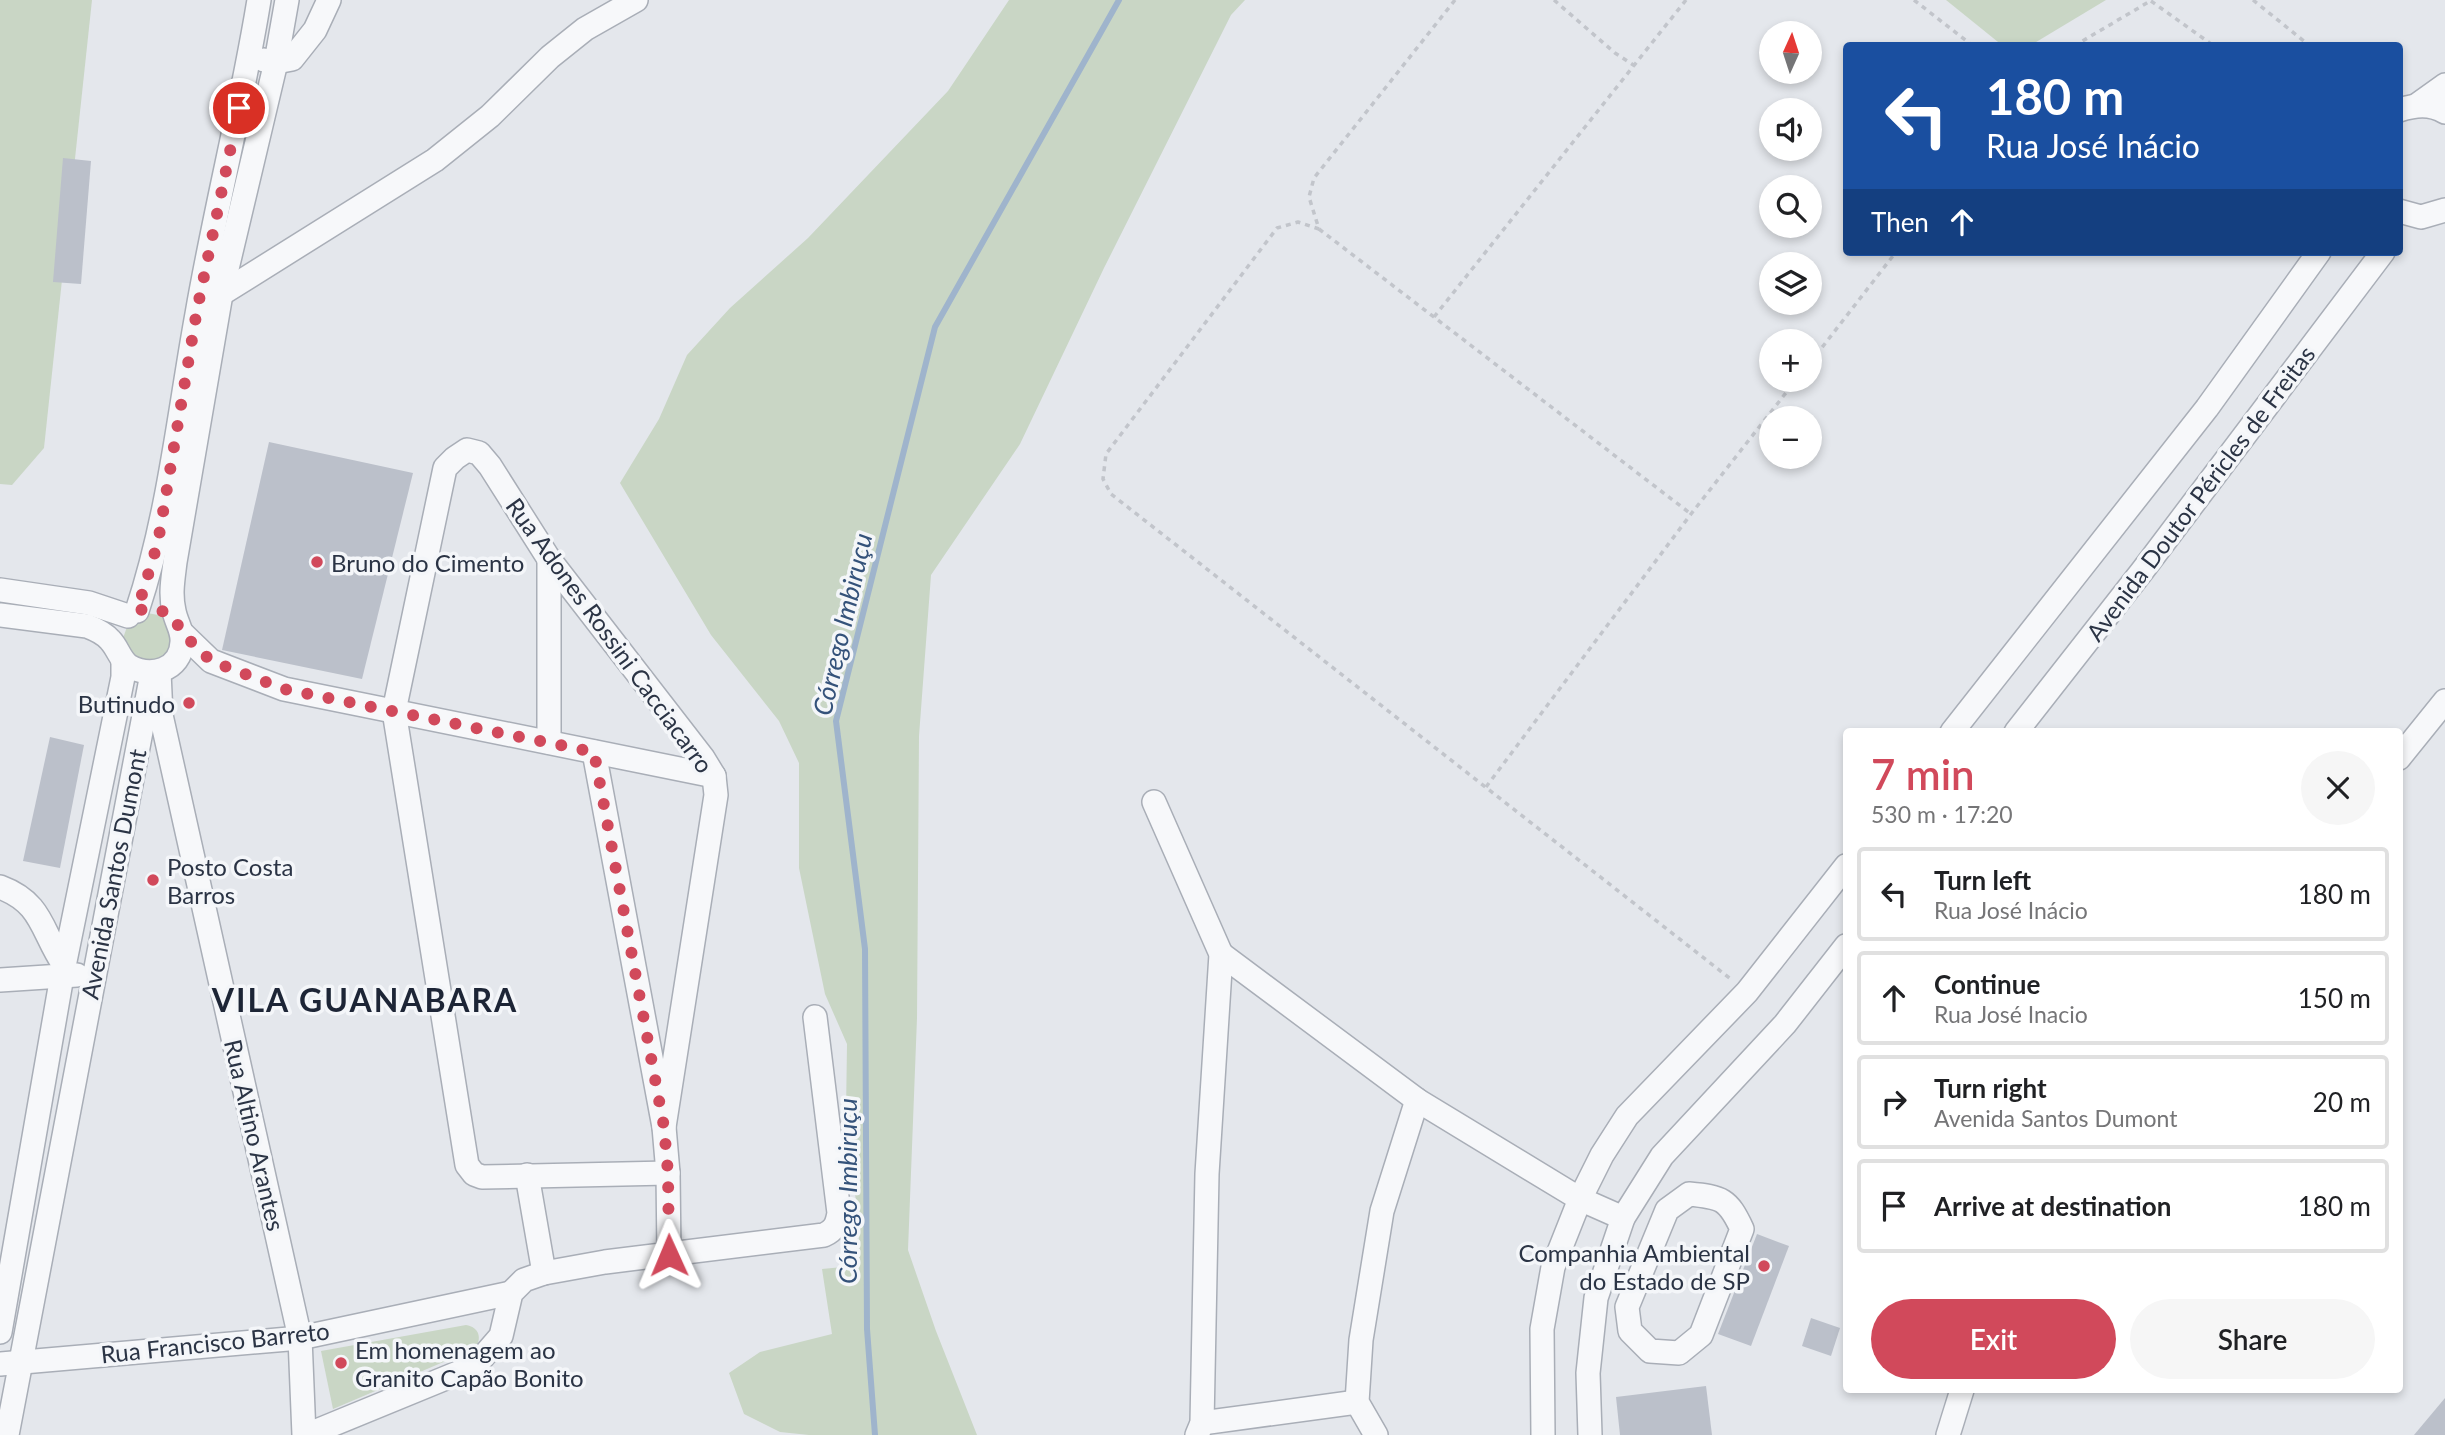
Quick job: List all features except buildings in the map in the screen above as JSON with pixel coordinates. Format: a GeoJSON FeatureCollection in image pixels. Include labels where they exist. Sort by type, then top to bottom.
{"type":"FeatureCollection","features":[{"type":"Feature","properties":{"kind":"street","name":"Avenida Santos Dumont"},"geometry":{"type":"LineString","coordinates":[[0,1332],[64,971],[123,677],[118,635],[120,628],[133,614],[158,542],[197,310],[259,0]]}},
{"type":"Feature","properties":{"kind":"street"},"geometry":{"type":"LineString","coordinates":[[181,630],[174,613],[171,591],[175,562],[221,294],[276,62],[287,0]]}},
{"type":"Feature","properties":{"kind":"street"},"geometry":{"type":"LineString","coordinates":[[249,57],[276,62],[292,59],[315,30],[330,0]]}},
{"type":"Feature","properties":{"kind":"street"},"geometry":{"type":"LineString","coordinates":[[221,294],[435,160],[490,116],[550,57],[584,29],[636,0]]}},
{"type":"Feature","properties":{"kind":"street"},"geometry":{"type":"LineString","coordinates":[[2408,107],[2445,85]]}},
{"type":"Feature","properties":{"kind":"street"},"geometry":{"type":"LineString","coordinates":[[2408,107],[2438,108],[2445,112]]}},
{"type":"Feature","properties":{"kind":"street"},"geometry":{"type":"LineString","coordinates":[[2403,228],[2421,217],[2445,211]]}},
{"type":"Feature","properties":{"kind":"street"},"geometry":{"type":"LineString","coordinates":[[2403,212],[2421,217]]}},
{"type":"Feature","properties":{"kind":"street","name":"Avenida Doutor Péricles de Freitas"},"geometry":{"type":"LineString","coordinates":[[1955,728],[2207,408],[2316,256]]}},
{"type":"Feature","properties":{"kind":"street","name":"Avenida Doutor Péricles de Freitas"},"geometry":{"type":"LineString","coordinates":[[2019,728],[2143,570],[2380,256]]}},
{"type":"Feature","properties":{"kind":"street","name":"Rua Adones Rossini Cacciacarro"},"geometry":{"type":"LineString","coordinates":[[394,711],[445,468],[467,450],[479,453],[549,559],[703,758],[714,776],[716,795],[664,1127]]}},
{"type":"Feature","properties":{"kind":"street"},"geometry":{"type":"LineString","coordinates":[[549,559],[549,742]]}},
{"type":"Feature","properties":{"kind":"street"},"geometry":{"type":"LineString","coordinates":[[0,590],[89,603],[133,614],[147,608],[166,612],[211,661],[284,689],[714,776]]}},
{"type":"Feature","properties":{"kind":"street"},"geometry":{"type":"LineString","coordinates":[[0,615],[87,626],[106,636],[121,658],[143,672],[211,661]]}},
{"type":"Feature","properties":{"kind":"street","name":"Avenida Santos Dumont"},"geometry":{"type":"LineString","coordinates":[[7,1435],[10,1362],[94,973],[161,670],[180,654],[181,630]]}},
{"type":"Feature","properties":{"kind":"street","name":"Rua Altino Arantes"},"geometry":{"type":"LineString","coordinates":[[161,670],[161,715],[300,1338],[306,1435]]}},
{"type":"Feature","properties":{"kind":"street"},"geometry":{"type":"LineString","coordinates":[[2403,753],[2445,701]]}},
{"type":"Feature","properties":{"kind":"street"},"geometry":{"type":"LineString","coordinates":[[394,711],[467,1165],[474,1174],[482,1177],[668,1173]]}},
{"type":"Feature","properties":{"kind":"street"},"geometry":{"type":"LineString","coordinates":[[594,752],[664,1127],[668,1173],[669,1255]]}},
{"type":"Feature","properties":{"kind":"street"},"geometry":{"type":"LineString","coordinates":[[1154,802],[1221,954],[1207,1174],[1200,1429],[1357,1402]]}},
{"type":"Feature","properties":{"kind":"street"},"geometry":{"type":"LineString","coordinates":[[1543,1435],[1542,1329],[1553,1267],[1580,1199],[1602,1155],[1627,1116],[1747,992],[1843,870]]}},
{"type":"Feature","properties":{"kind":"street"},"geometry":{"type":"LineString","coordinates":[[0,887],[15,892],[34,908],[64,971]]}},
{"type":"Feature","properties":{"kind":"street"},"geometry":{"type":"LineString","coordinates":[[1590,1435],[1588,1373],[1596,1298],[1623,1218],[1661,1156],[1785,1024],[1843,950]]}},
{"type":"Feature","properties":{"kind":"street"},"geometry":{"type":"LineString","coordinates":[[1221,954],[1418,1100],[1580,1199],[1623,1218]]}},
{"type":"Feature","properties":{"kind":"street"},"geometry":{"type":"LineString","coordinates":[[0,980],[64,971],[94,973]]}},
{"type":"Feature","properties":{"kind":"street"},"geometry":{"type":"LineString","coordinates":[[306,1435],[475,1366],[501,1336],[511,1293],[524,1280],[544,1273],[605,1262],[824,1235],[833,1231],[839,1213],[815,1017]]}},
{"type":"Feature","properties":{"kind":"street"},"geometry":{"type":"LineString","coordinates":[[1376,1435],[1357,1402],[1361,1340],[1382,1211],[1418,1100]]}},
{"type":"Feature","properties":{"kind":"street"},"geometry":{"type":"LineString","coordinates":[[527,1175],[544,1273]]}},
{"type":"Feature","properties":{"kind":"street"},"geometry":{"type":"LineString","coordinates":[[1689,1194],[1714,1196],[1732,1208],[1742,1229],[1701,1335],[1679,1353],[1650,1351],[1630,1331],[1627,1307],[1642,1270],[1667,1210],[1689,1194]]}},
{"type":"Feature","properties":{"kind":"street"},"geometry":{"type":"LineString","coordinates":[[1610,1257],[1642,1270]]}},
{"type":"Feature","properties":{"kind":"street","name":"Rua Francisco Barreto"},"geometry":{"type":"LineString","coordinates":[[10,1362],[300,1338],[511,1293]]}},
{"type":"Feature","properties":{"kind":"street"},"geometry":{"type":"LineString","coordinates":[[1948,1435],[1961,1393]]}},
{"type":"Feature","properties":{"kind":"path"},"geometry":{"type":"LineString","coordinates":[[1319,229],[1310,197],[1314,178],[1455,0]]}},
{"type":"Feature","properties":{"kind":"path"},"geometry":{"type":"LineString","coordinates":[[1554,0],[1615,53],[1635,66]]}},
{"type":"Feature","properties":{"kind":"path"},"geometry":{"type":"LineString","coordinates":[[1434,317],[1686,0]]}},
{"type":"Feature","properties":{"kind":"path"},"geometry":{"type":"LineString","coordinates":[[1914,0],[1968,42]]}},
{"type":"Feature","properties":{"kind":"path"},"geometry":{"type":"LineString","coordinates":[[2253,0],[2305,42]]}},
{"type":"Feature","properties":{"kind":"path"},"geometry":{"type":"LineString","coordinates":[[2081,42],[2152,1],[2208,42]]}},
{"type":"Feature","properties":{"kind":"path"},"geometry":{"type":"LineString","coordinates":[[1691,514],[1319,229],[1298,222],[1277,228],[1105,454],[1103,479],[1111,494],[1747,992]]}},
{"type":"Feature","properties":{"kind":"path"},"geometry":{"type":"LineString","coordinates":[[1822,348],[1893,256]]}},
{"type":"Feature","properties":{"kind":"path"},"geometry":{"type":"LineString","coordinates":[[1486,788],[1691,514],[1787,392]]}},
{"type":"Feature","properties":{"kind":"green space"},"geometry":{"type":"Polygon","coordinates":[[[0,0],[92,0],[44,448],[12,485],[0,484],[0,0]]]}},
{"type":"Feature","properties":{"kind":"green space"},"geometry":{"type":"Polygon","coordinates":[[[1009,0],[1245,0],[1231,15],[1104,268],[1020,444],[931,575],[919,736],[917,1018],[908,1250],[977,1435],[809,1435],[780,1432],[744,1414],[729,1373],[760,1352],[832,1334],[822,1269],[853,1266],[860,1256],[846,1113],[847,1044],[825,994],[799,868],[799,763],[779,721],[711,635],[620,483],[659,419],[687,355],[730,308],[808,238],[948,91],[1009,0]]]}},
{"type":"Feature","properties":{"kind":"green space"},"geometry":{"type":"Polygon","coordinates":[[[1946,0],[2106,0],[2036,42],[1998,42],[1946,0]]]}},
{"type":"Feature","properties":{"kind":"green space"},"geometry":{"type":"Polygon","coordinates":[[[147,613],[164,616],[176,652],[143,668],[122,641],[128,624],[147,613]]]}},
{"type":"Feature","properties":{"kind":"green space"},"geometry":{"type":"Polygon","coordinates":[[[466,1325],[474,1328],[478,1334],[474,1349],[333,1409],[321,1351],[466,1325]]]}},
{"type":"Feature","properties":{"kind":"waterway","name":"Córrego Imbiruçu"},"geometry":{"type":"LineString","coordinates":[[875,1435],[867,1329],[865,949],[836,721],[935,327],[1119,0]]}},
{"type":"Feature","properties":{"kind":"place","name":"Bruno do Cimento"},"geometry":{"type":"Point","coordinates":[317,562]}},
{"type":"Feature","properties":{"kind":"place","name":"Butinudo"},"geometry":{"type":"Point","coordinates":[189,703]}},
{"type":"Feature","properties":{"kind":"place","name":"Posto Costa Barros"},"geometry":{"type":"Point","coordinates":[153,880]}},
{"type":"Feature","properties":{"kind":"place","name":"Companhia Ambiental do Estado de SP"},"geometry":{"type":"Point","coordinates":[1764,1266]}},
{"type":"Feature","properties":{"kind":"place","name":"Em homenagem ao Granito Capão Bonito"},"geometry":{"type":"Point","coordinates":[341,1363]}},
{"type":"Feature","properties":{"kind":"district","name":"VILA GUANABARA"},"geometry":{"type":"Point","coordinates":[365,999]}},
{"type":"Feature","properties":{"kind":"route"},"geometry":{"type":"LineString","coordinates":[[239,108],[197,310],[158,542],[137,611],[147,608],[166,612],[174,618],[182,633],[211,661],[284,689],[594,752],[664,1127],[668,1173],[669,1255]]}}]}
